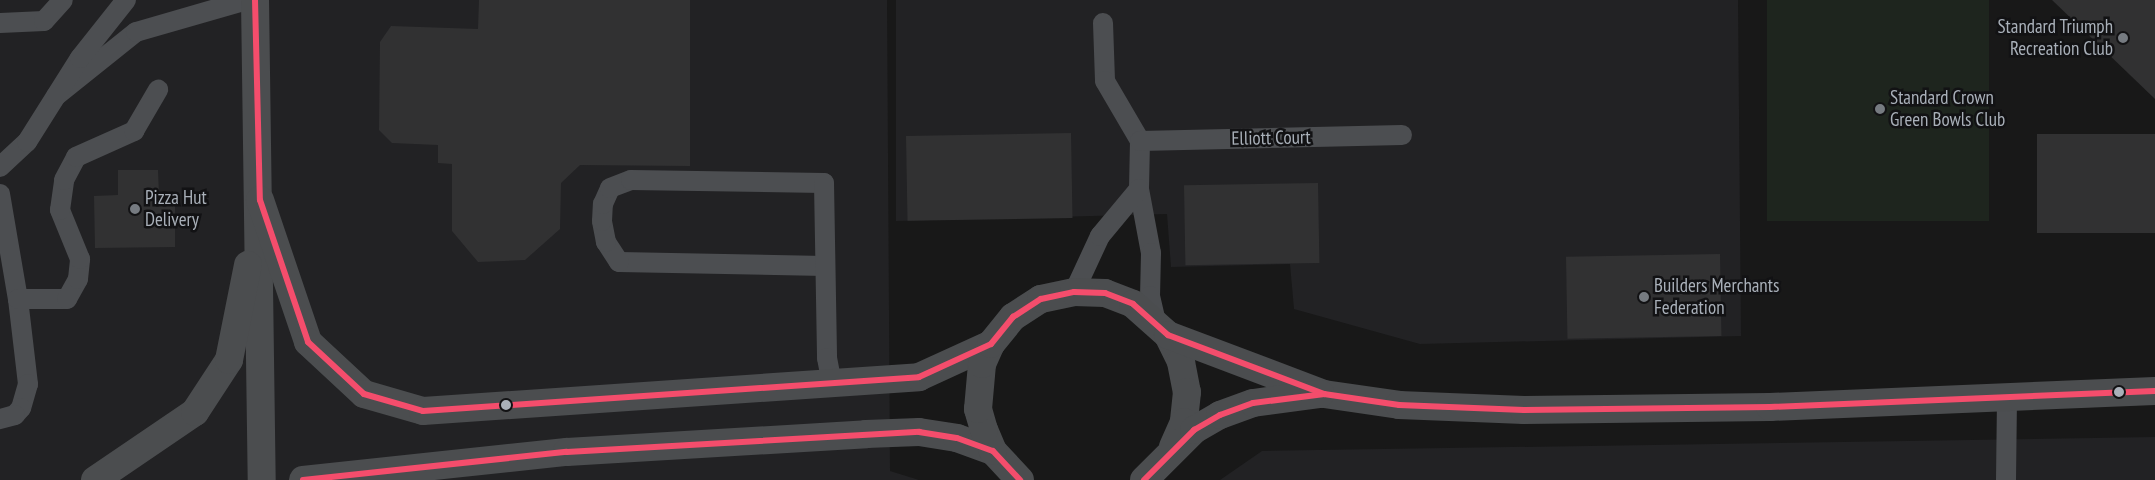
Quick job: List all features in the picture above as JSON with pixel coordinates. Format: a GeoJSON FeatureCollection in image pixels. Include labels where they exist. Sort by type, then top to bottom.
{"type":"FeatureCollection","features":[{"type":"Feature","properties":{"kind":"main road"},"geometry":{"type":"LineString","coordinates":[[255,0],[260,200],[262,480]]}},
{"type":"Feature","properties":{"kind":"main road"},"geometry":{"type":"LineString","coordinates":[[260,200],[308,342],[364,394],[423,411],[919,377],[991,344]]}},
{"type":"Feature","properties":{"kind":"main road"},"geometry":{"type":"LineString","coordinates":[[94,480],[195,412],[229,360],[260,200]]}},
{"type":"Feature","properties":{"kind":"main road"},"geometry":{"type":"LineString","coordinates":[[1020,480],[993,451],[978,409],[978,386],[982,364],[991,344],[1013,317],[1042,299],[1074,292],[1105,293],[1133,304],[1162,328],[1324,394],[1399,405],[1524,410],[1770,407],[2155,391]]}},
{"type":"Feature","properties":{"kind":"main road"},"geometry":{"type":"LineString","coordinates":[[1162,328],[1181,362],[1187,392],[1184,422],[1172,450]]}},
{"type":"Feature","properties":{"kind":"main road"},"geometry":{"type":"LineString","coordinates":[[1144,480],[1194,430],[1253,402],[1324,394]]}},
{"type":"Feature","properties":{"kind":"main road"},"geometry":{"type":"LineString","coordinates":[[303,480],[567,452],[919,432],[957,438],[993,451]]}},
{"type":"Feature","properties":{"kind":"lane"},"geometry":{"type":"LineString","coordinates":[[0,23],[44,21],[63,0]]}},
{"type":"Feature","properties":{"kind":"lane"},"geometry":{"type":"LineString","coordinates":[[0,167],[27,142],[80,58],[126,0]]}},
{"type":"Feature","properties":{"kind":"lane"},"geometry":{"type":"LineString","coordinates":[[56,96],[136,32],[246,0]]}},
{"type":"Feature","properties":{"kind":"lane"},"geometry":{"type":"LineString","coordinates":[[1103,23],[1105,81],[1140,141],[1139,190],[1151,253],[1150,296],[1162,328]]}},
{"type":"Feature","properties":{"kind":"lane"},"geometry":{"type":"LineString","coordinates":[[18,299],[68,299],[78,279],[80,259],[60,210],[64,180],[76,157],[134,131],[158,90]]}},
{"type":"Feature","properties":{"kind":"lane","name":"Elliott Court"},"geometry":{"type":"LineString","coordinates":[[1140,141],[1402,135]]}},
{"type":"Feature","properties":{"kind":"lane"},"geometry":{"type":"LineString","coordinates":[[825,266],[619,262],[606,242],[602,221],[603,204],[610,188],[631,180],[824,183],[827,358],[832,383]]}},
{"type":"Feature","properties":{"kind":"lane"},"geometry":{"type":"LineString","coordinates":[[1074,292],[1100,236],[1139,190]]}},
{"type":"Feature","properties":{"kind":"lane"},"geometry":{"type":"LineString","coordinates":[[0,194],[6,265],[18,299],[28,384],[21,408],[15,415],[0,418]]}},
{"type":"Feature","properties":{"kind":"lane"},"geometry":{"type":"LineString","coordinates":[[2006,480],[2007,397]]}},
{"type":"Feature","properties":{"kind":"lane"},"geometry":{"type":"LineString","coordinates":[[416,480],[452,464]]}},
{"type":"Feature","properties":{"kind":"shaded area"},"geometry":{"type":"Polygon","coordinates":[[[0,0],[887,0],[890,471],[919,480],[0,480],[0,0]]]}},
{"type":"Feature","properties":{"kind":"shaded area"},"geometry":{"type":"Polygon","coordinates":[[[896,0],[1738,0],[1741,336],[1420,344],[1294,309],[1290,264],[1171,267],[1167,214],[896,221],[896,0]]]}},
{"type":"Feature","properties":{"kind":"shaded area","name":"Standard Crown Green Bowls Club"},"geometry":{"type":"Polygon","coordinates":[[[1767,0],[1989,0],[1989,221],[1767,221],[1767,0]]]}},
{"type":"Feature","properties":{"kind":"shaded area"},"geometry":{"type":"Polygon","coordinates":[[[2155,437],[2155,480],[1220,480],[1262,451],[2155,437]]]}},
{"type":"Feature","properties":{"kind":"building"},"geometry":{"type":"Polygon","coordinates":[[[479,0],[690,0],[690,166],[580,165],[561,183],[560,229],[525,260],[478,262],[452,231],[452,164],[438,163],[438,145],[392,143],[379,130],[380,42],[391,26],[478,29],[479,0]]]}},
{"type":"Feature","properties":{"kind":"building","name":"Standard Triumph Recreation Club"},"geometry":{"type":"Polygon","coordinates":[[[2052,0],[2155,0],[2155,99],[2052,0]]]}},
{"type":"Feature","properties":{"kind":"building"},"geometry":{"type":"Polygon","coordinates":[[[1071,133],[1072,218],[908,221],[906,136],[1071,133]]]}},
{"type":"Feature","properties":{"kind":"building"},"geometry":{"type":"Polygon","coordinates":[[[2037,134],[2155,134],[2155,233],[2037,233],[2037,134]]]}},
{"type":"Feature","properties":{"kind":"building","name":"Pizza Hut Delivery"},"geometry":{"type":"Polygon","coordinates":[[[118,170],[158,170],[159,195],[175,195],[175,247],[95,248],[94,196],[118,195],[118,170]]]}},
{"type":"Feature","properties":{"kind":"building"},"geometry":{"type":"Polygon","coordinates":[[[1318,183],[1319,263],[1185,265],[1184,185],[1318,183]]]}},
{"type":"Feature","properties":{"kind":"building","name":"Builders Merchants Federation"},"geometry":{"type":"Polygon","coordinates":[[[1720,254],[1721,336],[1567,339],[1566,257],[1720,254]]]}},
{"type":"Feature","properties":{"kind":"transit line"},"geometry":{"type":"LineString","coordinates":[[255,0],[260,200],[308,342],[364,394],[423,411],[919,377],[991,344],[1013,317],[1041,299],[1074,292],[1105,293],[1133,304],[1168,335],[1324,394],[1399,405],[1524,410],[1770,407],[2155,391]]}},
{"type":"Feature","properties":{"kind":"transit line"},"geometry":{"type":"LineString","coordinates":[[1144,480],[1194,430],[1220,415],[1253,403],[1324,394]]}},
{"type":"Feature","properties":{"kind":"transit line"},"geometry":{"type":"LineString","coordinates":[[303,480],[567,452],[919,432],[957,438],[993,451],[1020,480]]}},
{"type":"Feature","properties":{"kind":"place","name":"Standard Triumph Recreation Club"},"geometry":{"type":"Point","coordinates":[2123,38]}},
{"type":"Feature","properties":{"kind":"place","name":"Standard Crown Green Bowls Club"},"geometry":{"type":"Point","coordinates":[1880,109]}},
{"type":"Feature","properties":{"kind":"place","name":"Pizza Hut Delivery"},"geometry":{"type":"Point","coordinates":[135,209]}},
{"type":"Feature","properties":{"kind":"place","name":"Builders Merchants Federation"},"geometry":{"type":"Point","coordinates":[1644,297]}}]}
